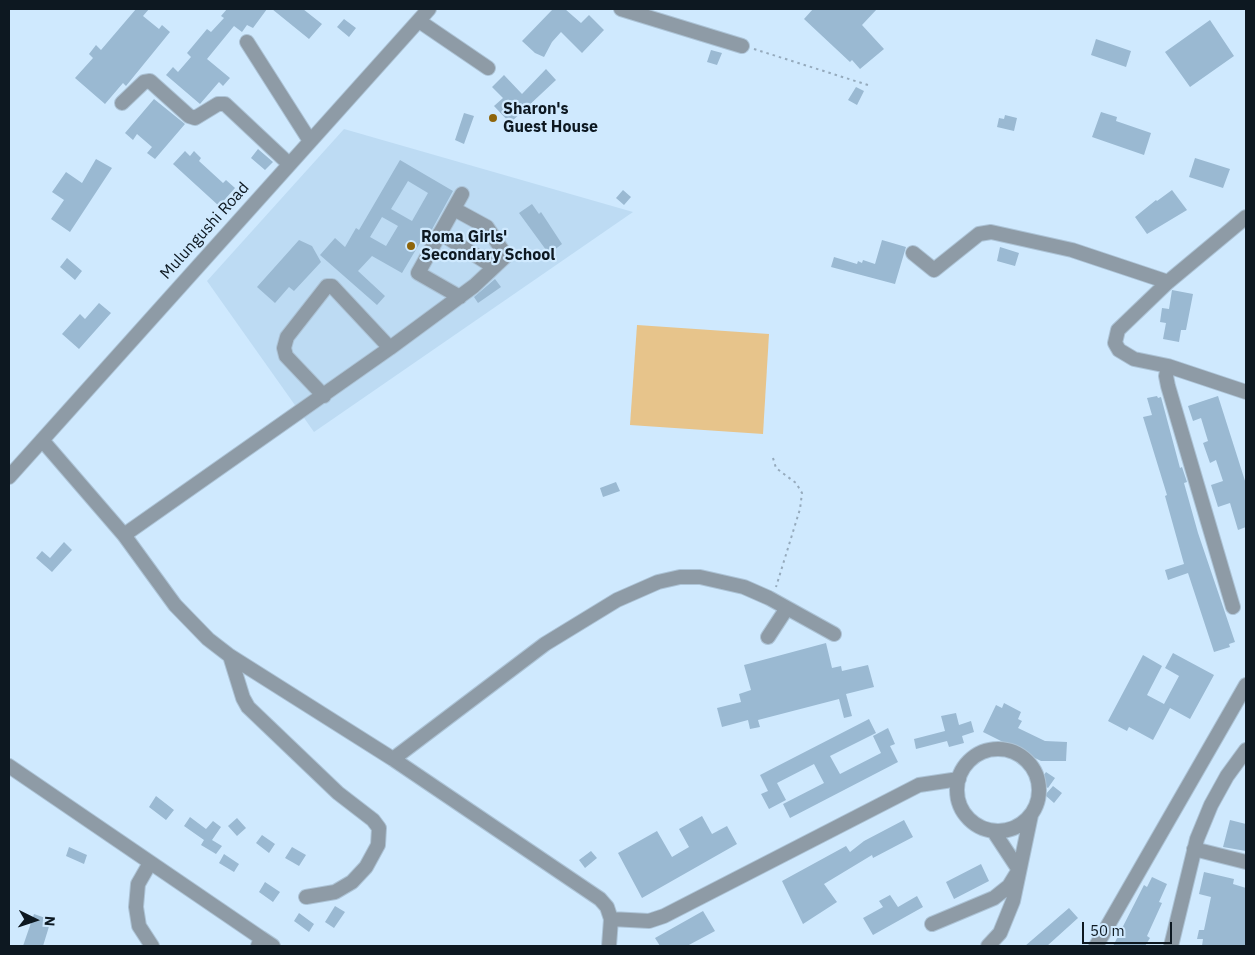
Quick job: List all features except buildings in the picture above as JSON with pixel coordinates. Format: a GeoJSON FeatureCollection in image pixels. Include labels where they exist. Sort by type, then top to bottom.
{"type":"FeatureCollection","features":[{"type":"Feature","properties":{"kind":"street","name":"Mulungushi Road"},"geometry":{"type":"LineString","coordinates":[[9,477],[429,9]]}},
{"type":"Feature","properties":{"kind":"street"},"geometry":{"type":"LineString","coordinates":[[621,9],[742,46]]}},
{"type":"Feature","properties":{"kind":"street"},"geometry":{"type":"LineString","coordinates":[[419,20],[488,68]]}},
{"type":"Feature","properties":{"kind":"street"},"geometry":{"type":"LineString","coordinates":[[247,42],[310,141]]}},
{"type":"Feature","properties":{"kind":"street"},"geometry":{"type":"LineString","coordinates":[[122,103],[144,82],[150,81],[189,116],[195,118],[218,104],[226,104],[289,164]]}},
{"type":"Feature","properties":{"kind":"street"},"geometry":{"type":"LineString","coordinates":[[460,297],[418,273],[462,194]]}},
{"type":"Feature","properties":{"kind":"street"},"geometry":{"type":"LineString","coordinates":[[124,535],[324,396],[460,297],[506,256],[487,227],[454,209]]}},
{"type":"Feature","properties":{"kind":"street"},"geometry":{"type":"LineString","coordinates":[[1246,217],[1168,282],[1118,330],[1115,343],[1125,355],[1168,366],[1246,392]]}},
{"type":"Feature","properties":{"kind":"street"},"geometry":{"type":"LineString","coordinates":[[913,253],[934,270],[979,234],[991,232],[1072,250],[1168,282]]}},
{"type":"Feature","properties":{"kind":"street"},"geometry":{"type":"LineString","coordinates":[[440,233],[494,267]]}},
{"type":"Feature","properties":{"kind":"street"},"geometry":{"type":"LineString","coordinates":[[324,396],[286,356],[284,348],[287,337],[327,286],[332,286],[390,348]]}},
{"type":"Feature","properties":{"kind":"street"},"geometry":{"type":"LineString","coordinates":[[1168,366],[1168,386],[1233,607]]}},
{"type":"Feature","properties":{"kind":"street"},"geometry":{"type":"LineString","coordinates":[[42,440],[124,535],[175,605],[208,639],[230,656],[393,759],[600,899],[607,907],[611,919],[609,946]]}},
{"type":"Feature","properties":{"kind":"street"},"geometry":{"type":"LineString","coordinates":[[393,759],[545,644],[641,588],[680,577],[700,576],[744,587],[769,598],[834,634]]}},
{"type":"Feature","properties":{"kind":"street"},"geometry":{"type":"LineString","coordinates":[[768,637],[787,608]]}},
{"type":"Feature","properties":{"kind":"street"},"geometry":{"type":"LineString","coordinates":[[230,656],[243,698],[248,707],[338,793],[372,820],[379,828],[378,845],[366,867],[352,882],[335,892],[306,897]]}},
{"type":"Feature","properties":{"kind":"street"},"geometry":{"type":"LineString","coordinates":[[1096,946],[1246,685]]}},
{"type":"Feature","properties":{"kind":"street"},"geometry":{"type":"LineString","coordinates":[[988,946],[1000,933],[1013,901],[1031,815],[1037,803],[1040,790],[1034,772],[1022,757],[1010,751],[997,749],[985,751],[969,762],[958,779],[957,794],[960,807],[968,819],[980,828],[994,832],[1008,831],[1021,825],[1031,815]]}},
{"type":"Feature","properties":{"kind":"street"},"geometry":{"type":"LineString","coordinates":[[1171,946],[1194,849],[1211,805],[1227,776],[1246,750]]}},
{"type":"Feature","properties":{"kind":"street"},"geometry":{"type":"LineString","coordinates":[[9,766],[150,863],[260,942],[274,946]]}},
{"type":"Feature","properties":{"kind":"street"},"geometry":{"type":"LineString","coordinates":[[611,919],[642,921],[664,916],[919,785],[958,779]]}},
{"type":"Feature","properties":{"kind":"street"},"geometry":{"type":"LineString","coordinates":[[994,832],[1019,870]]}},
{"type":"Feature","properties":{"kind":"street"},"geometry":{"type":"LineString","coordinates":[[1194,849],[1246,862]]}},
{"type":"Feature","properties":{"kind":"street"},"geometry":{"type":"LineString","coordinates":[[150,863],[138,884],[136,907],[139,926],[152,946]]}},
{"type":"Feature","properties":{"kind":"street"},"geometry":{"type":"LineString","coordinates":[[932,924],[994,898],[1009,886],[1019,870]]}},
{"type":"Feature","properties":{"kind":"path"},"geometry":{"type":"LineString","coordinates":[[742,46],[871,86]]}},
{"type":"Feature","properties":{"kind":"path"},"geometry":{"type":"LineString","coordinates":[[769,598],[781,570],[800,509],[802,493],[796,483],[776,468],[773,458]]}},
{"type":"Feature","properties":{"kind":"shaded area","name":"Roma Girls' Secondary School"},"geometry":{"type":"Polygon","coordinates":[[[344,129],[633,212],[314,432],[207,281],[344,129]]]}},
{"type":"Feature","properties":{"kind":"shaded area"},"geometry":{"type":"Polygon","coordinates":[[[637,325],[769,334],[763,434],[630,425],[637,325]]]}},
{"type":"Feature","properties":{"kind":"place","name":"Sharon's Guest House"},"geometry":{"type":"Point","coordinates":[493,118]}},
{"type":"Feature","properties":{"kind":"place","name":"Roma Girls' Secondary School"},"geometry":{"type":"Point","coordinates":[411,246]}}]}
